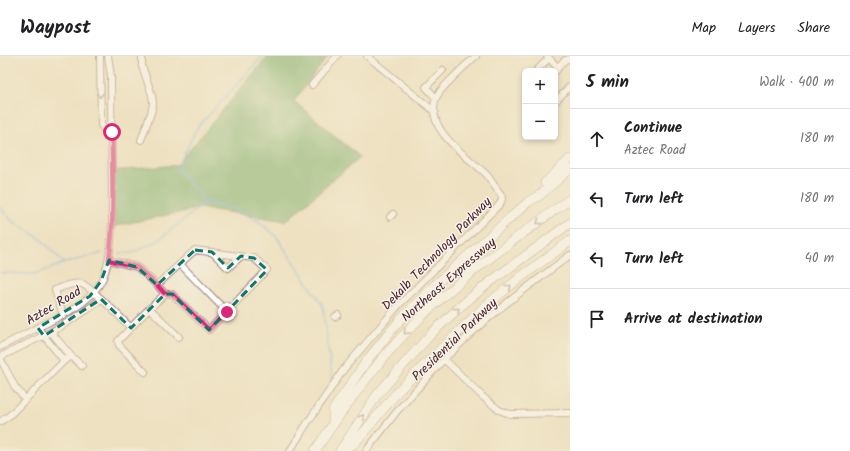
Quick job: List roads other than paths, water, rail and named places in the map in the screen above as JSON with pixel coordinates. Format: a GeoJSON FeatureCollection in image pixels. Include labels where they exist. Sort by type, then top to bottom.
{"type":"FeatureCollection","features":[{"type":"Feature","properties":{"kind":"highway"},"geometry":{"type":"LineString","coordinates":[[528,202],[534,193],[570,159]]}},
{"type":"Feature","properties":{"kind":"highway"},"geometry":{"type":"LineString","coordinates":[[333,425],[333,410],[368,359],[400,320],[436,284],[528,202],[540,195],[570,169]]}},
{"type":"Feature","properties":{"kind":"highway","name":"Northeast Expressway"},"geometry":{"type":"LineString","coordinates":[[315,451],[377,366],[393,346],[417,321],[453,288],[479,267],[570,199]]}},
{"type":"Feature","properties":{"kind":"highway"},"geometry":{"type":"LineString","coordinates":[[340,450],[377,395],[430,335],[463,304],[490,282],[570,223]]}},
{"type":"Feature","properties":{"kind":"highway"},"geometry":{"type":"LineString","coordinates":[[340,450],[354,444],[399,390],[483,308],[521,277],[570,241]]}},
{"type":"Feature","properties":{"kind":"street"},"geometry":{"type":"LineString","coordinates":[[100,56],[101,124],[103,128],[112,132]]}},
{"type":"Feature","properties":{"kind":"street","name":"Aztec Road"},"geometry":{"type":"LineString","coordinates":[[0,347],[79,306],[94,292],[101,281],[109,260],[112,223],[112,132],[111,76],[108,56]]}},
{"type":"Feature","properties":{"kind":"street"},"geometry":{"type":"LineString","coordinates":[[141,140],[153,104],[152,95],[142,66],[142,56]]}},
{"type":"Feature","properties":{"kind":"street"},"geometry":{"type":"LineString","coordinates":[[312,85],[337,56]]}},
{"type":"Feature","properties":{"kind":"street"},"geometry":{"type":"LineString","coordinates":[[367,56],[435,112]]}},
{"type":"Feature","properties":{"kind":"street"},"geometry":{"type":"LineString","coordinates":[[443,70],[426,87],[436,98],[440,91],[476,56]]}},
{"type":"Feature","properties":{"kind":"street"},"geometry":{"type":"LineString","coordinates":[[539,68],[548,57],[556,68]]}},
{"type":"Feature","properties":{"kind":"street"},"geometry":{"type":"LineString","coordinates":[[558,68],[563,61],[568,58],[570,59]]}},
{"type":"Feature","properties":{"kind":"street"},"geometry":{"type":"LineString","coordinates":[[558,99],[570,86]]}},
{"type":"Feature","properties":{"kind":"street","name":"Dekalb Technology Parkway"},"geometry":{"type":"LineString","coordinates":[[290,451],[306,424],[344,369],[398,307],[501,202],[502,198],[500,194],[488,176],[453,146],[442,132],[435,117],[436,98]]}},
{"type":"Feature","properties":{"kind":"street"},"geometry":{"type":"LineString","coordinates":[[144,372],[118,345],[118,341],[165,294],[172,294],[209,330],[266,270],[254,258],[195,250],[157,285]]}},
{"type":"Feature","properties":{"kind":"street"},"geometry":{"type":"LineString","coordinates":[[212,252],[228,268],[241,256]]}},
{"type":"Feature","properties":{"kind":"street","name":"Presidential Parkway"},"geometry":{"type":"LineString","coordinates":[[366,451],[398,410],[444,360],[477,328],[508,302],[557,268],[570,255]]}},
{"type":"Feature","properties":{"kind":"street"},"geometry":{"type":"LineString","coordinates":[[109,260],[137,267],[165,294]]}},
{"type":"Feature","properties":{"kind":"street"},"geometry":{"type":"LineString","coordinates":[[180,264],[227,312]]}},
{"type":"Feature","properties":{"kind":"street"},"geometry":{"type":"LineString","coordinates":[[63,315],[55,290],[72,284],[83,284],[94,292],[131,328]]}},
{"type":"Feature","properties":{"kind":"street"},"geometry":{"type":"LineString","coordinates":[[25,399],[15,387],[0,358],[71,321],[101,299]]}},
{"type":"Feature","properties":{"kind":"street"},"geometry":{"type":"LineString","coordinates":[[150,308],[179,337]]}},
{"type":"Feature","properties":{"kind":"street"},"geometry":{"type":"LineString","coordinates":[[38,328],[64,361]]}},
{"type":"Feature","properties":{"kind":"street"},"geometry":{"type":"LineString","coordinates":[[51,332],[71,356],[82,366]]}},
{"type":"Feature","properties":{"kind":"street"},"geometry":{"type":"LineString","coordinates":[[0,422],[10,415],[64,361],[71,356]]}},
{"type":"Feature","properties":{"kind":"street"},"geometry":{"type":"LineString","coordinates":[[444,360],[499,410],[510,414],[570,413]]}},
{"type":"Feature","properties":{"kind":"waterway"},"geometry":{"type":"LineString","coordinates":[[263,56],[197,128],[177,169],[206,202],[234,208],[258,221],[276,236],[323,306],[332,379]]}},
{"type":"Feature","properties":{"kind":"waterway"},"geometry":{"type":"LineString","coordinates":[[120,253],[132,253],[156,242],[206,202]]}},
{"type":"Feature","properties":{"kind":"waterway"},"geometry":{"type":"LineString","coordinates":[[0,207],[11,220],[41,239],[64,263]]}},
{"type":"Feature","properties":{"kind":"waterway"},"geometry":{"type":"LineString","coordinates":[[0,273],[35,274],[65,263],[102,253]]}}]}
